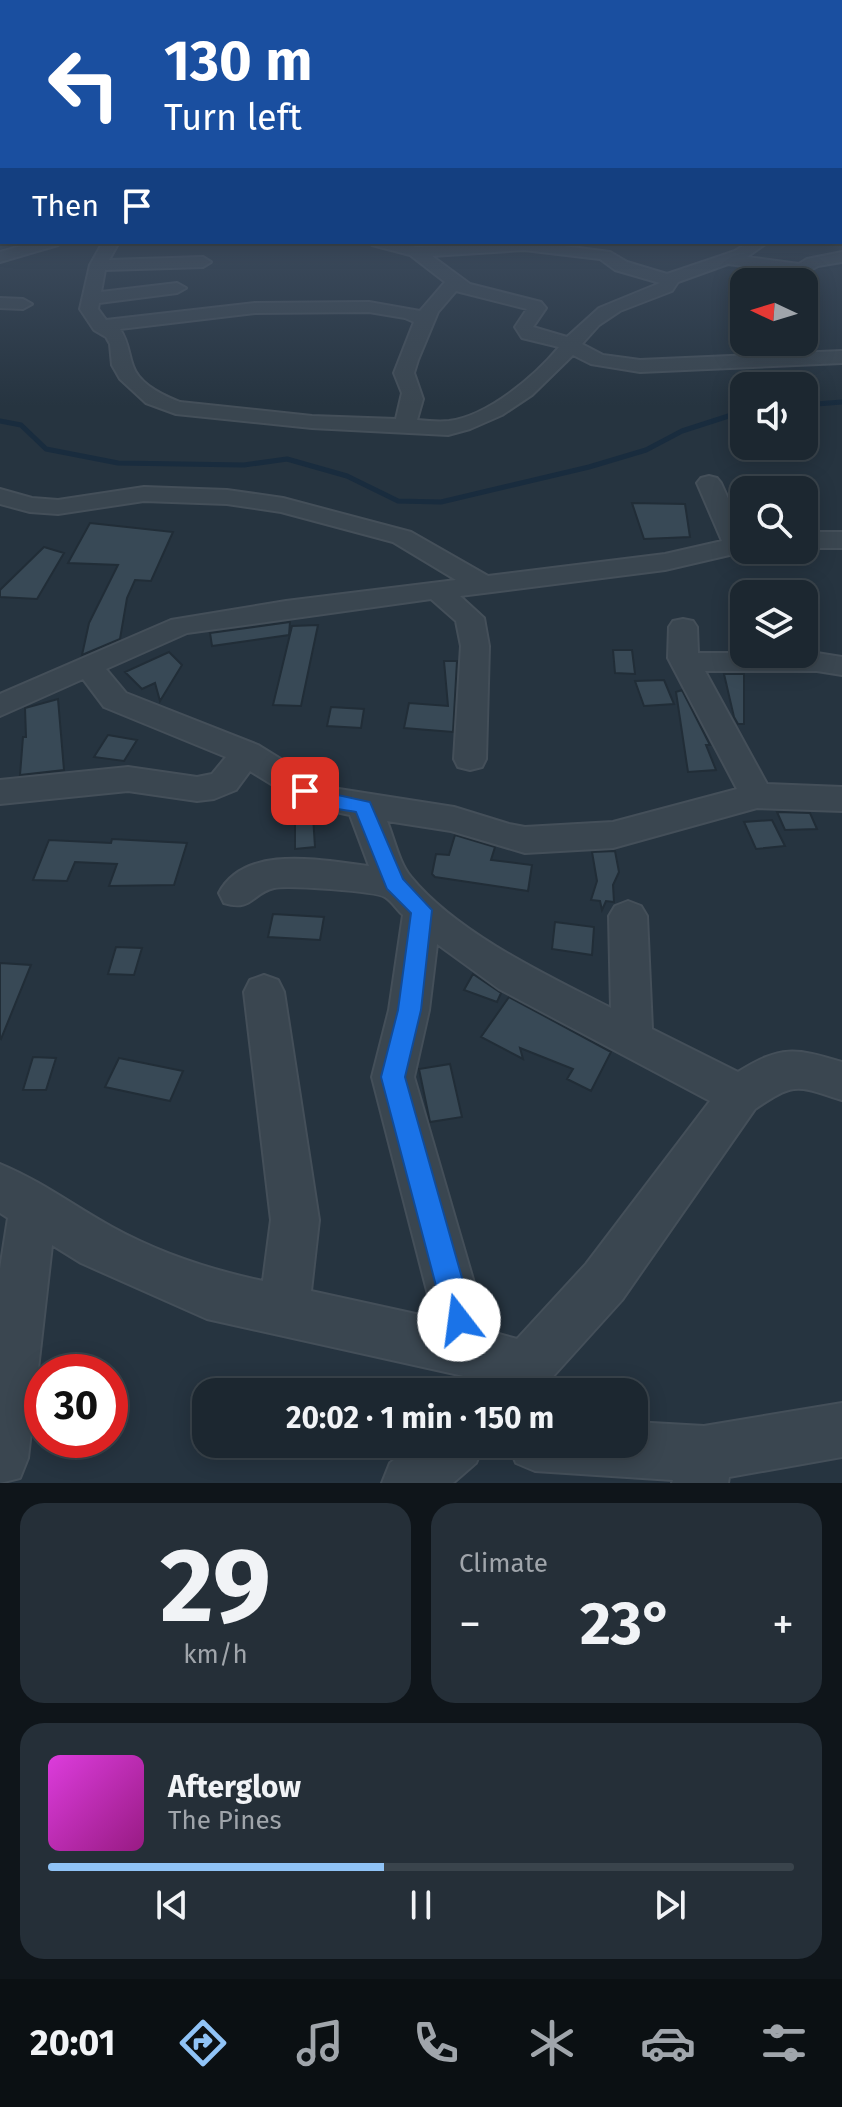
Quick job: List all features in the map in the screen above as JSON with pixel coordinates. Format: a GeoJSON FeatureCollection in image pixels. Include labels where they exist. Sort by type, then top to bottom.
{"type":"FeatureCollection","features":[{"type":"Feature","properties":{"kind":"street"},"geometry":{"type":"LineString","coordinates":[[97,268],[89,309],[120,344],[122,365],[127,375],[153,399],[176,408],[312,422],[448,428],[470,424],[488,415],[545,373],[600,315],[666,287],[670,283],[668,280]]}},
{"type":"Feature","properties":{"kind":"street"},"geometry":{"type":"LineString","coordinates":[[438,268],[464,288],[535,306],[537,308],[524,327],[529,334],[569,345],[598,360],[654,367],[842,357]]}},
{"type":"Feature","properties":{"kind":"street"},"geometry":{"type":"LineString","coordinates":[[628,268],[668,280],[701,268]]}},
{"type":"Feature","properties":{"kind":"street"},"geometry":{"type":"LineString","coordinates":[[783,268],[804,268]]}},
{"type":"Feature","properties":{"kind":"street"},"geometry":{"type":"LineString","coordinates":[[404,426],[412,406],[414,389],[404,373],[424,320],[438,296],[456,282]]}},
{"type":"Feature","properties":{"kind":"street"},"geometry":{"type":"LineString","coordinates":[[89,299],[134,296],[177,288]]}},
{"type":"Feature","properties":{"kind":"street"},"geometry":{"type":"LineString","coordinates":[[0,303],[23,304]]}},
{"type":"Feature","properties":{"kind":"street"},"geometry":{"type":"LineString","coordinates":[[101,326],[255,308],[369,307],[410,313],[424,320]]}},
{"type":"Feature","properties":{"kind":"street"},"geometry":{"type":"LineString","coordinates":[[709,483],[730,525]]}},
{"type":"Feature","properties":{"kind":"street"},"geometry":{"type":"LineString","coordinates":[[0,496],[30,505],[80,505],[144,494],[227,497],[283,505],[402,537],[486,586]]}},
{"type":"Feature","properties":{"kind":"street"},"geometry":{"type":"LineString","coordinates":[[0,524],[30,505]]}},
{"type":"Feature","properties":{"kind":"street"},"geometry":{"type":"LineString","coordinates":[[818,540],[842,540]]}},
{"type":"Feature","properties":{"kind":"street"},"geometry":{"type":"LineString","coordinates":[[1,702],[181,626],[286,609],[665,562],[730,547]]}},
{"type":"Feature","properties":{"kind":"street"},"geometry":{"type":"LineString","coordinates":[[439,592],[470,618],[475,646],[470,759]]}},
{"type":"Feature","properties":{"kind":"street"},"geometry":{"type":"LineString","coordinates":[[683,627],[686,662],[757,796]]}},
{"type":"Feature","properties":{"kind":"street"},"geometry":{"type":"LineString","coordinates":[[686,662],[817,662],[842,666]]}},
{"type":"Feature","properties":{"kind":"street"},"geometry":{"type":"LineString","coordinates":[[89,667],[115,700],[247,753],[290,783],[319,798],[454,819],[507,837],[525,840],[613,835],[757,796],[842,799]]}},
{"type":"Feature","properties":{"kind":"street"},"geometry":{"type":"LineString","coordinates":[[0,792],[128,779],[197,789],[214,787],[224,782],[247,753]]}},
{"type":"Feature","properties":{"kind":"street"},"geometry":{"type":"LineString","coordinates":[[364,806],[408,897],[409,1010],[393,1077],[468,1351]]}},
{"type":"Feature","properties":{"kind":"street"},"geometry":{"type":"LineString","coordinates":[[237,893],[266,874],[328,875],[408,897],[513,977],[740,1095]]}},
{"type":"Feature","properties":{"kind":"street"},"geometry":{"type":"LineString","coordinates":[[628,916],[632,1039]]}},
{"type":"Feature","properties":{"kind":"street"},"geometry":{"type":"LineString","coordinates":[[264,992],[295,1220],[284,1312]]}},
{"type":"Feature","properties":{"kind":"street"},"geometry":{"type":"LineString","coordinates":[[517,1378],[604,1282],[740,1095],[773,1073],[799,1068],[842,1081]]}},
{"type":"Feature","properties":{"kind":"street"},"geometry":{"type":"LineString","coordinates":[[0,1458],[17,1196],[98,1246],[207,1294],[468,1351],[512,1378]]}},
{"type":"Feature","properties":{"kind":"street"},"geometry":{"type":"LineString","coordinates":[[632,1458],[702,1468],[842,1430]]}},
{"type":"Feature","properties":{"kind":"street"},"geometry":{"type":"LineString","coordinates":[[410,1483],[440,1458]]}},
{"type":"Feature","properties":{"kind":"building"},"geometry":{"type":"Polygon","coordinates":[[[632,503],[685,504],[690,537],[644,539],[632,503]]]}},
{"type":"Feature","properties":{"kind":"building"},"geometry":{"type":"Polygon","coordinates":[[[90,523],[173,532],[151,581],[135,580],[127,598],[120,639],[82,655],[89,623],[118,565],[68,563],[90,523]]]}},
{"type":"Feature","properties":{"kind":"building"},"geometry":{"type":"Polygon","coordinates":[[[44,547],[64,553],[37,599],[0,597],[0,590],[44,547]]]}},
{"type":"Feature","properties":{"kind":"building"},"geometry":{"type":"Polygon","coordinates":[[[290,622],[289,635],[212,646],[210,633],[290,622]]]}},
{"type":"Feature","properties":{"kind":"building"},"geometry":{"type":"Polygon","coordinates":[[[318,625],[301,706],[273,705],[292,626],[318,625]]]}},
{"type":"Feature","properties":{"kind":"building"},"geometry":{"type":"Polygon","coordinates":[[[613,650],[632,650],[635,674],[615,673],[613,650]]]}},
{"type":"Feature","properties":{"kind":"building"},"geometry":{"type":"Polygon","coordinates":[[[169,652],[182,665],[160,701],[155,683],[142,689],[125,672],[169,652]]]}},
{"type":"Feature","properties":{"kind":"building"},"geometry":{"type":"Polygon","coordinates":[[[444,661],[457,661],[453,732],[404,728],[409,703],[448,706],[444,661]]]}},
{"type":"Feature","properties":{"kind":"building"},"geometry":{"type":"Polygon","coordinates":[[[724,674],[744,674],[744,724],[738,724],[734,717],[724,674]]]}},
{"type":"Feature","properties":{"kind":"building"},"geometry":{"type":"Polygon","coordinates":[[[664,680],[674,704],[644,706],[635,681],[664,680]]]}},
{"type":"Feature","properties":{"kind":"building"},"geometry":{"type":"Polygon","coordinates":[[[682,690],[710,745],[706,745],[716,770],[688,772],[676,692],[682,690]]]}},
{"type":"Feature","properties":{"kind":"building"},"geometry":{"type":"Polygon","coordinates":[[[58,699],[64,770],[20,775],[23,737],[26,737],[25,708],[58,699]]]}},
{"type":"Feature","properties":{"kind":"building"},"geometry":{"type":"Polygon","coordinates":[[[331,707],[364,709],[361,728],[327,726],[331,707]]]}},
{"type":"Feature","properties":{"kind":"building"},"geometry":{"type":"Polygon","coordinates":[[[108,735],[137,740],[124,761],[94,757],[108,735]]]}},
{"type":"Feature","properties":{"kind":"building"},"geometry":{"type":"Polygon","coordinates":[[[777,812],[810,813],[817,829],[785,830],[777,812]]]}},
{"type":"Feature","properties":{"kind":"building"},"geometry":{"type":"Polygon","coordinates":[[[313,816],[315,847],[295,849],[295,818],[313,816]]]}},
{"type":"Feature","properties":{"kind":"building"},"geometry":{"type":"Polygon","coordinates":[[[772,820],[785,846],[756,849],[744,822],[772,820]]]}},
{"type":"Feature","properties":{"kind":"building"},"geometry":{"type":"Polygon","coordinates":[[[455,835],[495,847],[491,860],[532,865],[528,891],[435,877],[432,874],[436,854],[449,855],[455,835]]]}},
{"type":"Feature","properties":{"kind":"building"},"geometry":{"type":"Polygon","coordinates":[[[112,839],[187,843],[174,885],[109,886],[117,864],[75,862],[67,881],[33,880],[49,840],[111,843],[112,839]]]}},
{"type":"Feature","properties":{"kind":"building"},"geometry":{"type":"Polygon","coordinates":[[[615,851],[619,872],[613,885],[614,902],[606,901],[602,910],[600,901],[591,900],[597,881],[592,852],[615,851]]]}},
{"type":"Feature","properties":{"kind":"building"},"geometry":{"type":"Polygon","coordinates":[[[273,914],[324,917],[320,940],[268,937],[273,914]]]}},
{"type":"Feature","properties":{"kind":"building"},"geometry":{"type":"Polygon","coordinates":[[[555,922],[594,927],[592,955],[552,949],[555,922]]]}},
{"type":"Feature","properties":{"kind":"building"},"geometry":{"type":"Polygon","coordinates":[[[116,947],[142,948],[134,975],[108,974],[116,947]]]}},
{"type":"Feature","properties":{"kind":"building"},"geometry":{"type":"Polygon","coordinates":[[[0,963],[31,965],[1,1039],[0,1038],[0,963]]]}},
{"type":"Feature","properties":{"kind":"building"},"geometry":{"type":"Polygon","coordinates":[[[473,974],[501,993],[497,1002],[464,990],[473,974]]]}},
{"type":"Feature","properties":{"kind":"building"},"geometry":{"type":"Polygon","coordinates":[[[509,997],[611,1052],[591,1091],[567,1079],[573,1069],[520,1048],[523,1059],[481,1037],[509,997]]]}},
{"type":"Feature","properties":{"kind":"building"},"geometry":{"type":"Polygon","coordinates":[[[33,1057],[56,1058],[46,1090],[23,1090],[33,1057]]]}},
{"type":"Feature","properties":{"kind":"building"},"geometry":{"type":"Polygon","coordinates":[[[119,1058],[183,1071],[170,1101],[105,1087],[119,1058]]]}},
{"type":"Feature","properties":{"kind":"building"},"geometry":{"type":"Polygon","coordinates":[[[450,1064],[462,1117],[430,1122],[419,1069],[450,1064]]]}},
{"type":"Feature","properties":{"kind":"waterway"},"geometry":{"type":"LineString","coordinates":[[818,404],[842,402]]}},
{"type":"Feature","properties":{"kind":"waterway"},"geometry":{"type":"LineString","coordinates":[[0,421],[21,425],[46,449],[118,463],[244,465],[287,459],[347,476],[398,501],[441,502],[589,467],[646,450],[682,431],[730,416]]}},
{"type":"Feature","properties":{"kind":"route"},"geometry":{"type":"LineString","coordinates":[[305,791],[319,798],[364,806],[394,883],[422,910],[409,1010],[393,1077],[459,1320]]}}]}
